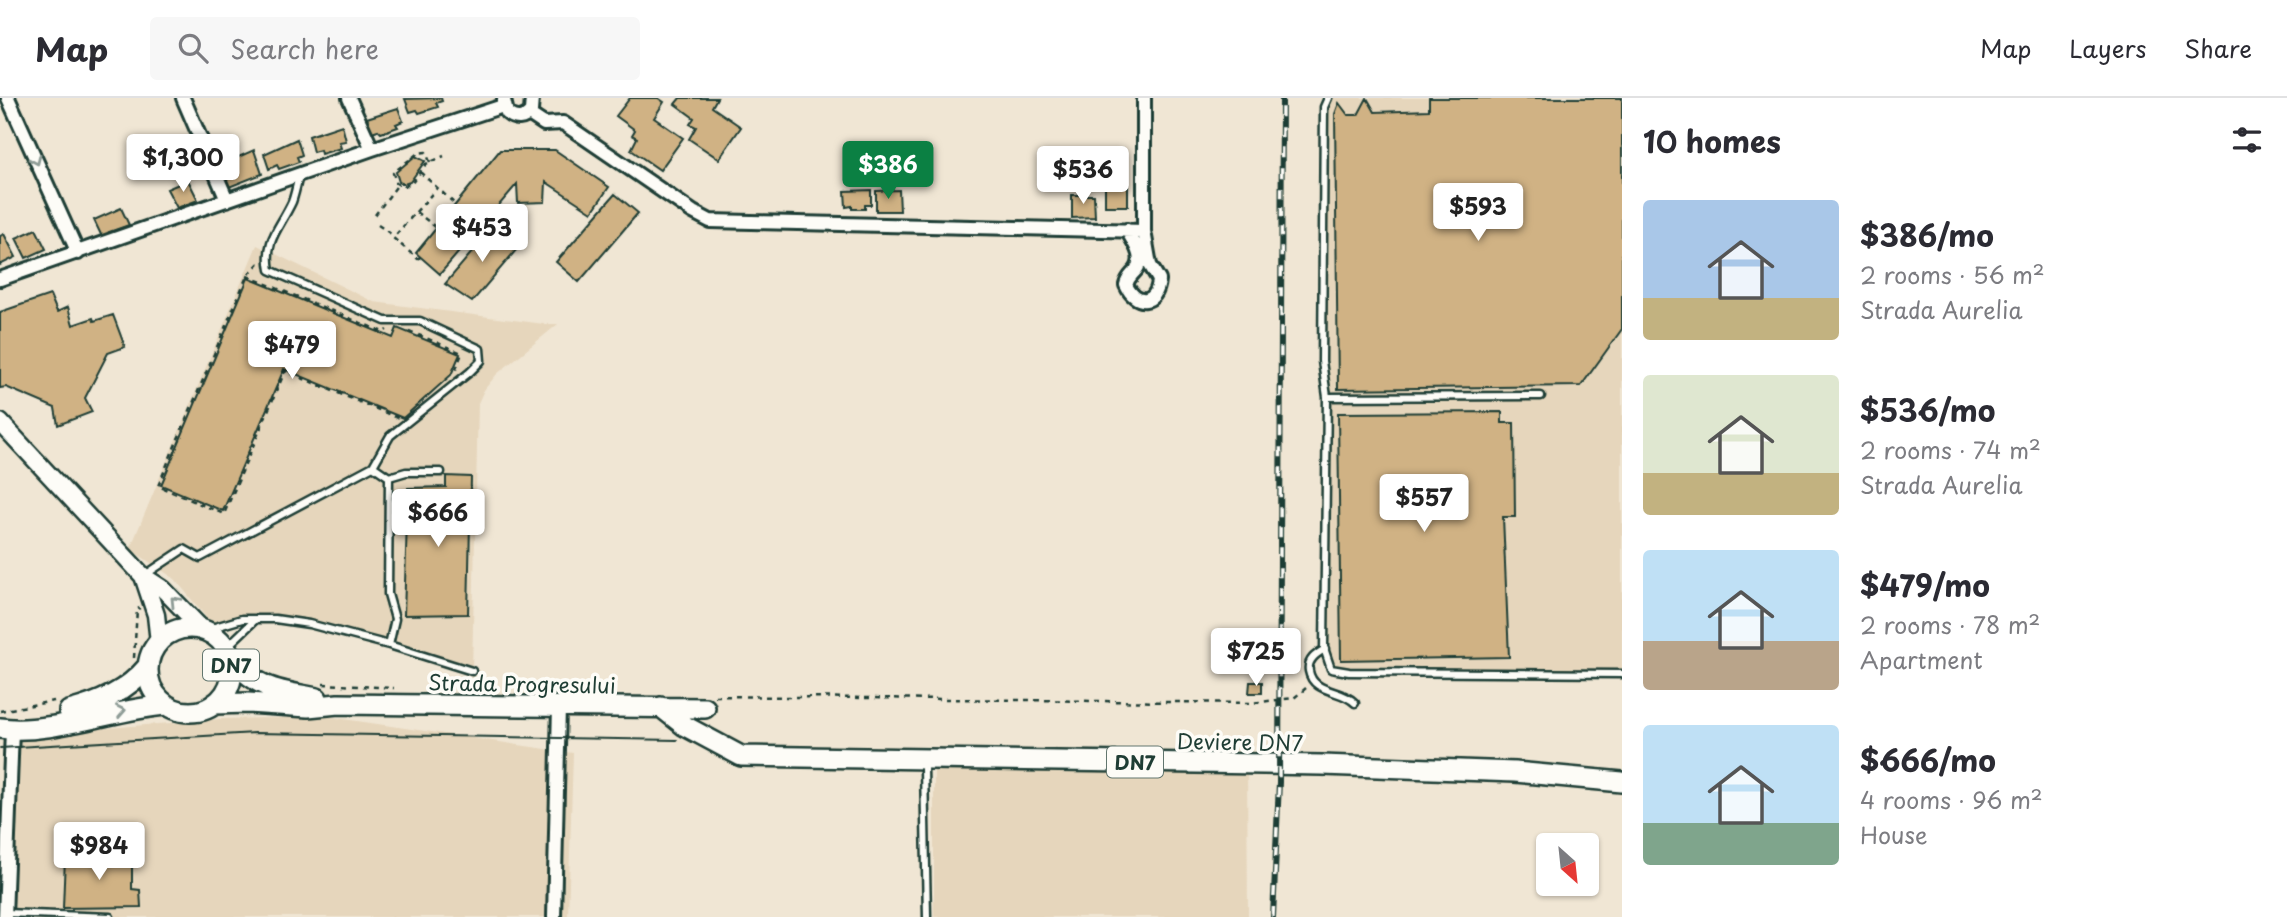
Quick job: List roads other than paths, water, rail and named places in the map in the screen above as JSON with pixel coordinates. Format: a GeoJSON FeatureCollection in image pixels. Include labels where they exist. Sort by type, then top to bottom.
{"type":"FeatureCollection","features":[{"type":"Feature","properties":{"kind":"main road","name":"DN7"},"geometry":{"type":"LineString","coordinates":[[4,728],[64,723],[166,705],[178,711],[191,712],[203,710],[222,697],[232,672],[230,657],[216,637],[203,630],[180,629],[159,642]]}},
{"type":"Feature","properties":{"kind":"main road"},"geometry":{"type":"LineString","coordinates":[[4,728],[76,709],[114,695],[136,680],[141,663],[159,642]]}},
{"type":"Feature","properties":{"kind":"main road","name":"Strada Progresului"},"geometry":{"type":"LineString","coordinates":[[230,657],[252,680],[263,686],[338,704]]}},
{"type":"Feature","properties":{"kind":"main road"},"geometry":{"type":"LineString","coordinates":[[141,663],[150,684],[166,705]]}},
{"type":"Feature","properties":{"kind":"main road","name":"Strada Progresului"},"geometry":{"type":"LineString","coordinates":[[214,704],[309,707],[338,704],[661,707],[706,701]]}},
{"type":"Feature","properties":{"kind":"main road","name":"Deviere DN7"},"geometry":{"type":"LineString","coordinates":[[661,707],[685,726],[741,756],[1322,765],[1515,772],[1622,782]]}},
{"type":"Feature","properties":{"kind":"street"},"geometry":{"type":"LineString","coordinates":[[8,98],[78,253]]}},
{"type":"Feature","properties":{"kind":"street"},"geometry":{"type":"LineString","coordinates":[[183,98],[227,200]]}},
{"type":"Feature","properties":{"kind":"street"},"geometry":{"type":"LineString","coordinates":[[349,98],[372,149]]}},
{"type":"Feature","properties":{"kind":"street"},"geometry":{"type":"LineString","coordinates":[[1127,230],[1139,249],[1139,265],[1127,279],[1126,285],[1134,297],[1147,300],[1155,295],[1159,280],[1150,265],[1144,231],[1144,98]]}},
{"type":"Feature","properties":{"kind":"street"},"geometry":{"type":"LineString","coordinates":[[0,279],[504,102],[507,113],[513,118],[522,118],[529,114],[535,99]]}},
{"type":"Feature","properties":{"kind":"street"},"geometry":{"type":"LineString","coordinates":[[529,114],[544,124],[563,123],[710,221],[1144,231]]}},
{"type":"Feature","properties":{"kind":"street"},"geometry":{"type":"LineString","coordinates":[[0,422],[143,576],[163,589],[203,630]]}},
{"type":"Feature","properties":{"kind":"street"},"geometry":{"type":"LineString","coordinates":[[143,576],[156,615],[159,642]]}},
{"type":"Feature","properties":{"kind":"street"},"geometry":{"type":"LineString","coordinates":[[554,917],[559,706]]}},
{"type":"Feature","properties":{"kind":"street"},"geometry":{"type":"LineString","coordinates":[[4,728],[5,915]]}},
{"type":"Feature","properties":{"kind":"lane"},"geometry":{"type":"LineString","coordinates":[[1328,98],[1324,107],[1322,361],[1327,397],[1325,649],[1331,669],[1349,672],[1622,674]]}},
{"type":"Feature","properties":{"kind":"lane"},"geometry":{"type":"LineString","coordinates":[[143,576],[184,550],[200,558],[373,466],[390,436],[481,361],[480,349],[420,321],[385,321],[270,270],[267,254],[293,200],[299,175]]}},
{"type":"Feature","properties":{"kind":"lane"},"geometry":{"type":"LineString","coordinates":[[1327,397],[1541,396]]}},
{"type":"Feature","properties":{"kind":"lane"},"geometry":{"type":"LineString","coordinates":[[373,466],[389,477]]}},
{"type":"Feature","properties":{"kind":"lane"},"geometry":{"type":"LineString","coordinates":[[389,477],[406,472],[440,472]]}},
{"type":"Feature","properties":{"kind":"lane"},"geometry":{"type":"LineString","coordinates":[[389,477],[388,594],[395,618],[389,645]]}},
{"type":"Feature","properties":{"kind":"lane"},"geometry":{"type":"LineString","coordinates":[[230,657],[230,643],[256,618]]}},
{"type":"Feature","properties":{"kind":"lane"},"geometry":{"type":"LineString","coordinates":[[203,630],[231,621],[256,618],[309,624],[472,671]]}},
{"type":"Feature","properties":{"kind":"lane"},"geometry":{"type":"LineString","coordinates":[[1325,649],[1315,655],[1308,664],[1313,682],[1318,687],[1351,698],[1355,703]]}},
{"type":"Feature","properties":{"kind":"lane"},"geometry":{"type":"LineString","coordinates":[[924,768],[927,917]]}},
{"type":"Feature","properties":{"kind":"lane"},"geometry":{"type":"LineString","coordinates":[[5,915],[110,917]]}},
{"type":"Feature","properties":{"kind":"tram line"},"geometry":{"type":"LineString","coordinates":[[0,748],[255,733],[677,740]]}},
{"type":"Feature","properties":{"kind":"railway"},"geometry":{"type":"LineString","coordinates":[[1273,917],[1279,782],[1282,98]]}}]}
